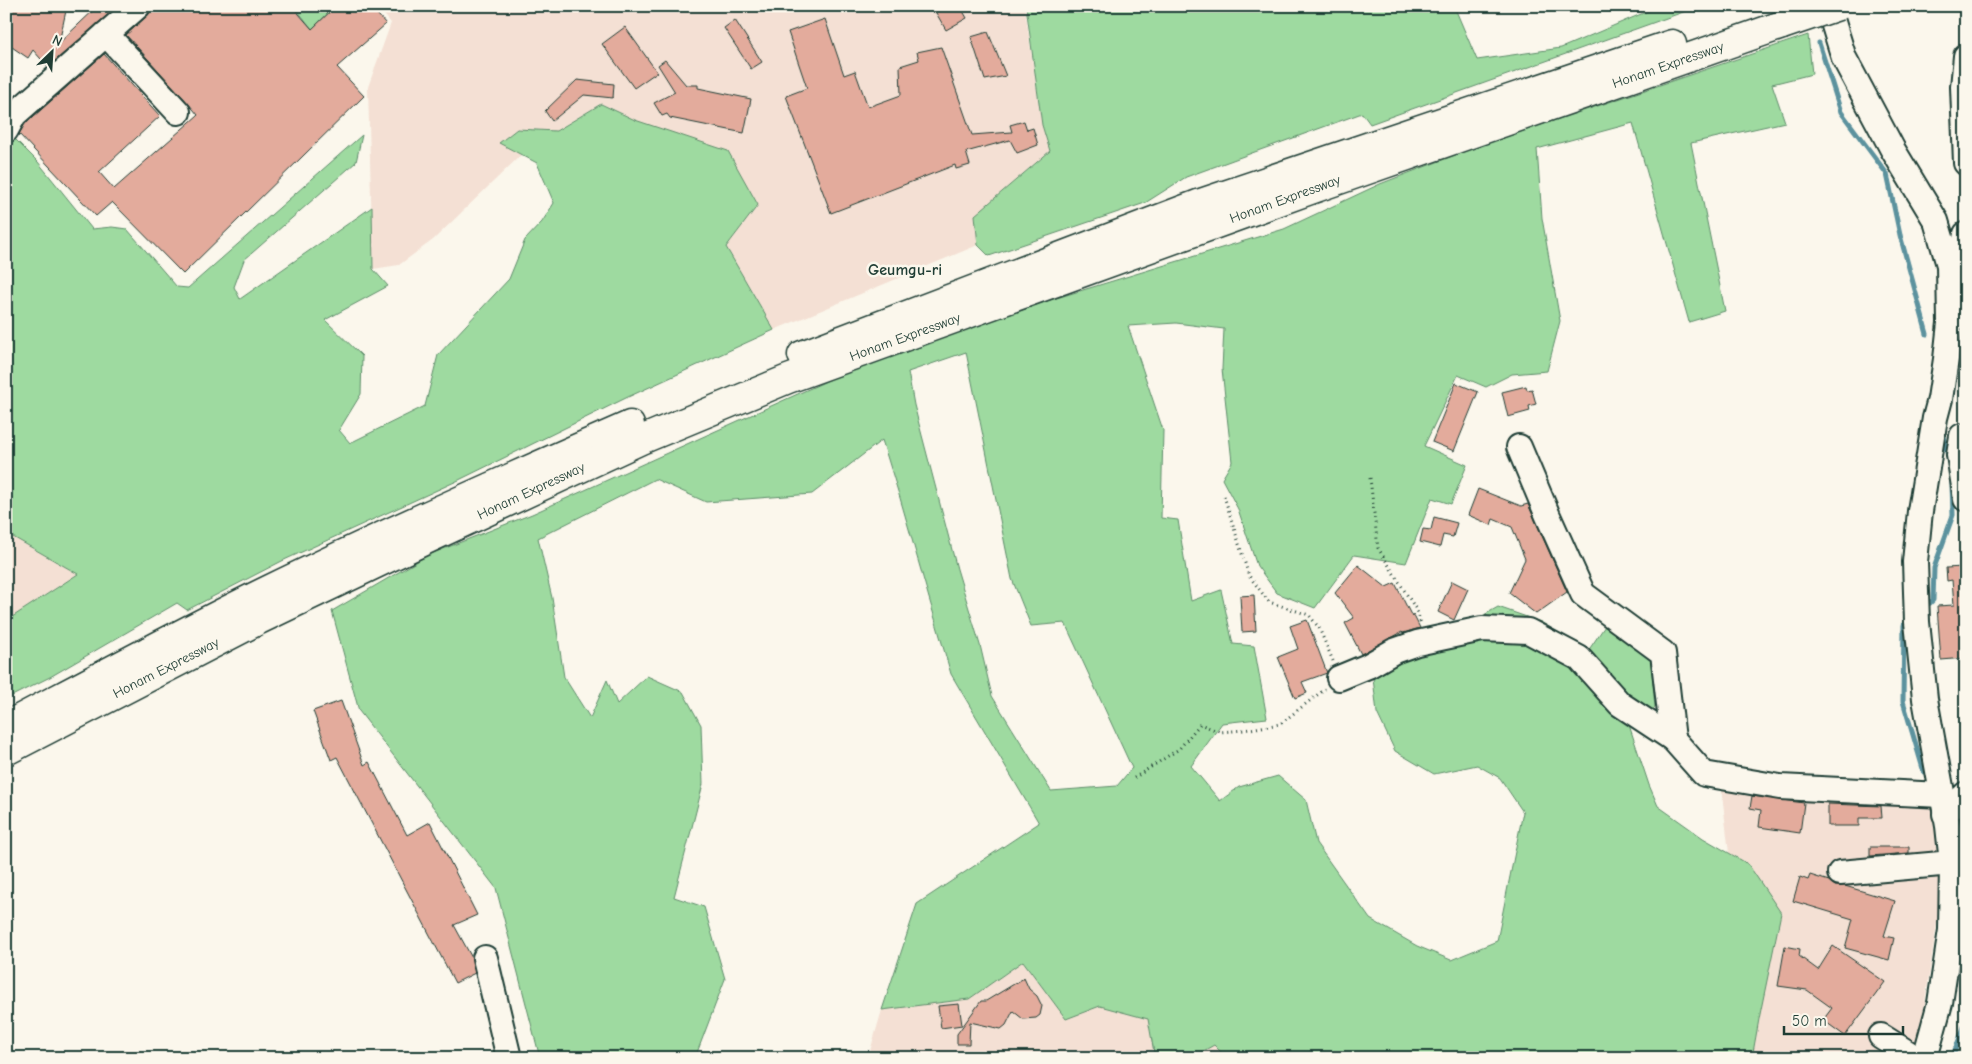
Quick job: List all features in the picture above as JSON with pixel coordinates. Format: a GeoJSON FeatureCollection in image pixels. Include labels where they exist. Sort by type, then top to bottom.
{"type":"FeatureCollection","features":[{"type":"Feature","properties":{"kind":"highway","name":"Honam Expressway"},"geometry":{"type":"LineString","coordinates":[[6,726],[168,640],[252,598],[457,501],[634,423],[794,358],[1198,204],[1777,14],[1838,6]]}},
{"type":"Feature","properties":{"kind":"highway","name":"Honam Expressway"},"geometry":{"type":"LineString","coordinates":[[6,751],[259,620],[641,440],[788,379],[1323,185],[1777,14]]}},
{"type":"Feature","properties":{"kind":"street"},"geometry":{"type":"LineString","coordinates":[[6,130],[14,115],[138,6]]}},
{"type":"Feature","properties":{"kind":"street"},"geometry":{"type":"LineString","coordinates":[[1828,6],[1844,58],[1892,150],[1936,221],[1949,265],[1950,323]]}},
{"type":"Feature","properties":{"kind":"street"},"geometry":{"type":"LineString","coordinates":[[106,34],[178,112]]}},
{"type":"Feature","properties":{"kind":"street"},"geometry":{"type":"LineString","coordinates":[[1966,56],[1963,87],[1966,163]]}},
{"type":"Feature","properties":{"kind":"street"},"geometry":{"type":"LineString","coordinates":[[1925,1058],[1940,1003],[1951,930],[1952,863],[1925,698],[1917,622],[1915,562],[1920,511],[1966,234]]}},
{"type":"Feature","properties":{"kind":"street"},"geometry":{"type":"LineString","coordinates":[[1935,418],[1964,436],[1959,455],[1966,499]]}},
{"type":"Feature","properties":{"kind":"street"},"geometry":{"type":"LineString","coordinates":[[1519,446],[1583,594],[1663,653],[1673,739]]}},
{"type":"Feature","properties":{"kind":"street"},"geometry":{"type":"LineString","coordinates":[[1339,678],[1368,666],[1394,651],[1426,641],[1482,629],[1528,631],[1579,658],[1620,704],[1673,739],[1704,774],[1780,787],[1943,804],[1966,794]]}},
{"type":"Feature","properties":{"kind":"street"},"geometry":{"type":"LineString","coordinates":[[1840,873],[1952,863]]}},
{"type":"Feature","properties":{"kind":"street"},"geometry":{"type":"LineString","coordinates":[[486,958],[509,1058]]}},
{"type":"Feature","properties":{"kind":"street"},"geometry":{"type":"LineString","coordinates":[[1882,1036],[1916,1058]]}},
{"type":"Feature","properties":{"kind":"path"},"geometry":{"type":"LineString","coordinates":[[1370,478],[1378,548],[1417,611],[1426,641]]}},
{"type":"Feature","properties":{"kind":"path"},"geometry":{"type":"LineString","coordinates":[[1134,778],[1179,749],[1200,724],[1220,732],[1280,724],[1339,678],[1319,628],[1309,615],[1269,602],[1249,576],[1224,496]]}},
{"type":"Feature","properties":{"kind":"shaded area"},"geometry":{"type":"Polygon","coordinates":[[[377,6],[1023,6],[1025,8],[1042,125],[1050,151],[976,215],[978,245],[774,330],[726,247],[758,205],[635,120],[601,104],[556,131],[517,129],[500,143],[521,155],[433,240],[399,265],[373,269],[368,87],[391,23],[377,6]]]}},
{"type":"Feature","properties":{"kind":"shaded area"},"geometry":{"type":"Polygon","coordinates":[[[6,533],[78,574],[6,621],[6,533]]]}},
{"type":"Feature","properties":{"kind":"shaded area"},"geometry":{"type":"Polygon","coordinates":[[[1719,769],[1749,773],[1930,785],[1942,890],[1918,1048],[1914,1058],[1752,1058],[1759,1019],[1748,864],[1729,853],[1719,769]]]}},
{"type":"Feature","properties":{"kind":"shaded area"},"geometry":{"type":"Polygon","coordinates":[[[1023,961],[1066,1019],[1100,1006],[1148,1019],[1155,1058],[868,1058],[882,1010],[969,999],[1023,961]]]}},
{"type":"Feature","properties":{"kind":"shaded area"},"geometry":{"type":"Polygon","coordinates":[[[1214,1045],[1227,1058],[1191,1058],[1214,1045]]]}},
{"type":"Feature","properties":{"kind":"green space"},"geometry":{"type":"Polygon","coordinates":[[[294,6],[336,6],[312,29],[294,6]]]}},
{"type":"Feature","properties":{"kind":"green space"},"geometry":{"type":"Polygon","coordinates":[[[1026,6],[1454,6],[1477,60],[1561,48],[1660,6],[1700,6],[1370,124],[1362,113],[1186,177],[1145,203],[989,256],[978,245],[975,215],[1050,151],[1042,125],[1026,6]]]}},
{"type":"Feature","properties":{"kind":"green space"},"geometry":{"type":"Polygon","coordinates":[[[1808,35],[1812,74],[1772,84],[1785,122],[1691,143],[1725,311],[1689,322],[1633,123],[1537,149],[1542,218],[1560,321],[1547,371],[1512,374],[1486,387],[1458,375],[1424,446],[1467,465],[1451,504],[1432,498],[1406,563],[1354,555],[1315,608],[1277,593],[1257,566],[1238,509],[1222,479],[1232,462],[1222,369],[1224,329],[1176,323],[1128,326],[1163,430],[1161,518],[1178,520],[1191,601],[1221,590],[1233,644],[1254,646],[1267,718],[1222,723],[1191,766],[1220,801],[1239,787],[1278,776],[1306,800],[1316,843],[1370,919],[1417,946],[1451,960],[1497,941],[1523,812],[1500,778],[1477,765],[1434,774],[1395,751],[1377,713],[1373,678],[1498,607],[1541,622],[1588,651],[1607,623],[1651,661],[1655,708],[1628,722],[1658,806],[1703,838],[1748,864],[1781,913],[1752,1058],[1227,1058],[1214,1045],[1191,1058],[1155,1058],[1148,1019],[1100,1006],[1066,1019],[1023,961],[969,999],[882,1010],[917,904],[1039,823],[951,674],[882,440],[812,494],[706,502],[655,479],[538,538],[552,598],[564,677],[590,718],[607,680],[617,704],[647,676],[683,692],[701,725],[703,784],[674,897],[704,907],[725,979],[695,1058],[540,1058],[496,888],[359,711],[332,611],[428,555],[532,514],[842,374],[1050,300],[1284,229],[1380,184],[1476,147],[1808,35]],[[966,352],[908,372],[914,405],[957,569],[980,645],[992,696],[1051,791],[1117,786],[1132,768],[1065,623],[1031,626],[1012,579],[966,352]]]}},
{"type":"Feature","properties":{"kind":"green space"},"geometry":{"type":"Polygon","coordinates":[[[601,104],[635,120],[728,151],[758,205],[726,247],[774,330],[628,397],[459,480],[282,561],[187,610],[177,603],[50,677],[6,699],[6,621],[78,574],[6,533],[6,157],[14,138],[38,162],[92,229],[112,227],[127,229],[177,287],[188,288],[362,135],[356,162],[244,260],[234,287],[240,299],[372,207],[373,269],[388,286],[325,320],[362,356],[361,394],[339,430],[350,443],[425,406],[438,355],[509,279],[525,240],[542,222],[554,203],[537,163],[499,143],[517,129],[556,131],[601,104]]]}},
{"type":"Feature","properties":{"kind":"green space"},"geometry":{"type":"Polygon","coordinates":[[[1966,806],[1966,844],[1960,841],[1958,814],[1966,806]]]}},
{"type":"Feature","properties":{"kind":"building"},"geometry":{"type":"Polygon","coordinates":[[[6,6],[67,6],[59,43],[98,6],[107,6],[112,11],[48,67],[33,50],[28,58],[6,43],[6,6]]]}},
{"type":"Feature","properties":{"kind":"building"},"geometry":{"type":"Polygon","coordinates":[[[151,6],[292,6],[312,29],[336,6],[370,6],[386,24],[337,67],[364,96],[183,274],[112,202],[96,216],[19,134],[25,124],[104,54],[160,116],[99,172],[114,189],[198,115],[126,35],[147,16],[151,6]]]}},
{"type":"Feature","properties":{"kind":"building"},"geometry":{"type":"Polygon","coordinates":[[[932,6],[960,6],[967,18],[946,30],[932,6]]]}},
{"type":"Feature","properties":{"kind":"building"},"geometry":{"type":"Polygon","coordinates":[[[825,19],[844,75],[855,71],[868,107],[901,95],[900,66],[919,60],[917,52],[941,47],[972,135],[1012,132],[1010,125],[1024,121],[1027,130],[1033,128],[1038,145],[1017,153],[1010,140],[966,152],[970,165],[956,169],[955,165],[831,213],[786,96],[807,88],[788,32],[825,19]]]}},
{"type":"Feature","properties":{"kind":"building"},"geometry":{"type":"Polygon","coordinates":[[[735,20],[762,62],[751,69],[724,28],[735,20]]]}},
{"type":"Feature","properties":{"kind":"building"},"geometry":{"type":"Polygon","coordinates":[[[625,27],[657,72],[634,88],[602,44],[625,27]]]}},
{"type":"Feature","properties":{"kind":"building"},"geometry":{"type":"Polygon","coordinates":[[[988,32],[1006,76],[985,80],[971,37],[988,32]]]}},
{"type":"Feature","properties":{"kind":"building"},"geometry":{"type":"Polygon","coordinates":[[[665,60],[686,85],[698,85],[698,88],[751,99],[744,133],[670,118],[667,114],[662,116],[654,103],[675,92],[658,65],[665,60]]]}},
{"type":"Feature","properties":{"kind":"building"},"geometry":{"type":"Polygon","coordinates":[[[577,80],[614,84],[613,98],[584,95],[552,121],[545,111],[577,80]]]}},
{"type":"Feature","properties":{"kind":"building"},"geometry":{"type":"Polygon","coordinates":[[[1456,383],[1478,392],[1454,451],[1432,442],[1456,383]]]}},
{"type":"Feature","properties":{"kind":"building"},"geometry":{"type":"Polygon","coordinates":[[[1526,386],[1527,390],[1532,389],[1536,404],[1529,406],[1530,411],[1508,417],[1502,392],[1526,386]]]}},
{"type":"Feature","properties":{"kind":"building"},"geometry":{"type":"Polygon","coordinates":[[[1478,489],[1521,506],[1528,504],[1567,592],[1536,614],[1509,593],[1525,559],[1512,527],[1493,519],[1491,525],[1468,515],[1478,489]]]}},
{"type":"Feature","properties":{"kind":"building"},"geometry":{"type":"Polygon","coordinates":[[[1434,517],[1457,523],[1453,537],[1443,535],[1440,547],[1420,542],[1423,529],[1431,530],[1434,517]]]}},
{"type":"Feature","properties":{"kind":"building"},"geometry":{"type":"Polygon","coordinates":[[[1358,565],[1386,587],[1395,583],[1412,617],[1413,614],[1420,628],[1402,632],[1361,654],[1345,623],[1354,618],[1335,593],[1358,565]]]}},
{"type":"Feature","properties":{"kind":"building"},"geometry":{"type":"Polygon","coordinates":[[[1963,567],[1966,601],[1966,658],[1941,660],[1937,606],[1954,605],[1952,580],[1947,581],[1946,568],[1963,567]]]}},
{"type":"Feature","properties":{"kind":"building"},"geometry":{"type":"Polygon","coordinates":[[[1452,581],[1468,589],[1454,620],[1438,612],[1452,581]]]}},
{"type":"Feature","properties":{"kind":"building"},"geometry":{"type":"Polygon","coordinates":[[[1254,595],[1256,631],[1242,632],[1240,596],[1254,595]]]}},
{"type":"Feature","properties":{"kind":"building"},"geometry":{"type":"Polygon","coordinates":[[[1307,620],[1327,673],[1302,682],[1307,693],[1295,698],[1278,657],[1298,649],[1290,626],[1307,620]]]}},
{"type":"Feature","properties":{"kind":"building"},"geometry":{"type":"Polygon","coordinates":[[[341,701],[364,765],[369,762],[407,835],[430,822],[477,915],[454,925],[472,958],[475,973],[455,983],[337,757],[331,760],[313,711],[341,701]]]}},
{"type":"Feature","properties":{"kind":"building"},"geometry":{"type":"Polygon","coordinates":[[[1752,796],[1804,803],[1800,833],[1759,827],[1761,810],[1750,808],[1752,796]]]}},
{"type":"Feature","properties":{"kind":"building"},"geometry":{"type":"Polygon","coordinates":[[[1828,804],[1881,806],[1882,818],[1859,818],[1859,826],[1828,826],[1828,804]]]}},
{"type":"Feature","properties":{"kind":"building"},"geometry":{"type":"Polygon","coordinates":[[[1870,847],[1909,847],[1909,853],[1870,856],[1870,847]]]}},
{"type":"Feature","properties":{"kind":"building"},"geometry":{"type":"Polygon","coordinates":[[[1810,875],[1829,881],[1835,886],[1845,886],[1895,901],[1884,936],[1894,938],[1889,960],[1845,948],[1853,919],[1793,901],[1800,877],[1808,880],[1810,875]]]}},
{"type":"Feature","properties":{"kind":"building"},"geometry":{"type":"Polygon","coordinates":[[[1785,946],[1800,949],[1799,956],[1818,970],[1833,946],[1885,982],[1845,1036],[1823,1020],[1832,1008],[1807,990],[1778,986],[1785,946]]]}},
{"type":"Feature","properties":{"kind":"building"},"geometry":{"type":"Polygon","coordinates":[[[1024,978],[1029,989],[1037,996],[1042,1006],[1040,1015],[1036,1018],[1023,1019],[1013,1011],[1006,1025],[1001,1029],[970,1022],[969,1044],[957,1044],[957,1034],[981,1001],[986,1001],[1024,978]]]}},
{"type":"Feature","properties":{"kind":"building"},"geometry":{"type":"Polygon","coordinates":[[[959,1004],[962,1025],[941,1028],[938,1006],[959,1004]]]}},
{"type":"Feature","properties":{"kind":"waterway"},"geometry":{"type":"LineString","coordinates":[[1819,43],[1841,112],[1887,174],[1900,235],[1927,334]]}},
{"type":"Feature","properties":{"kind":"waterway"},"geometry":{"type":"LineString","coordinates":[[1943,431],[1948,457]]}},
{"type":"Feature","properties":{"kind":"waterway"},"geometry":{"type":"LineString","coordinates":[[1930,603],[1933,600],[1934,568],[1953,515],[1952,483]]}},
{"type":"Feature","properties":{"kind":"waterway"},"geometry":{"type":"LineString","coordinates":[[1904,625],[1903,701],[1924,772]]}},
{"type":"Feature","properties":{"kind":"waterway"},"geometry":{"type":"LineString","coordinates":[[1952,1058],[1966,1022]]}},
{"type":"Feature","properties":{"kind":"district","name":"Geumgu-ri"},"geometry":{"type":"Point","coordinates":[905,270]}}]}
